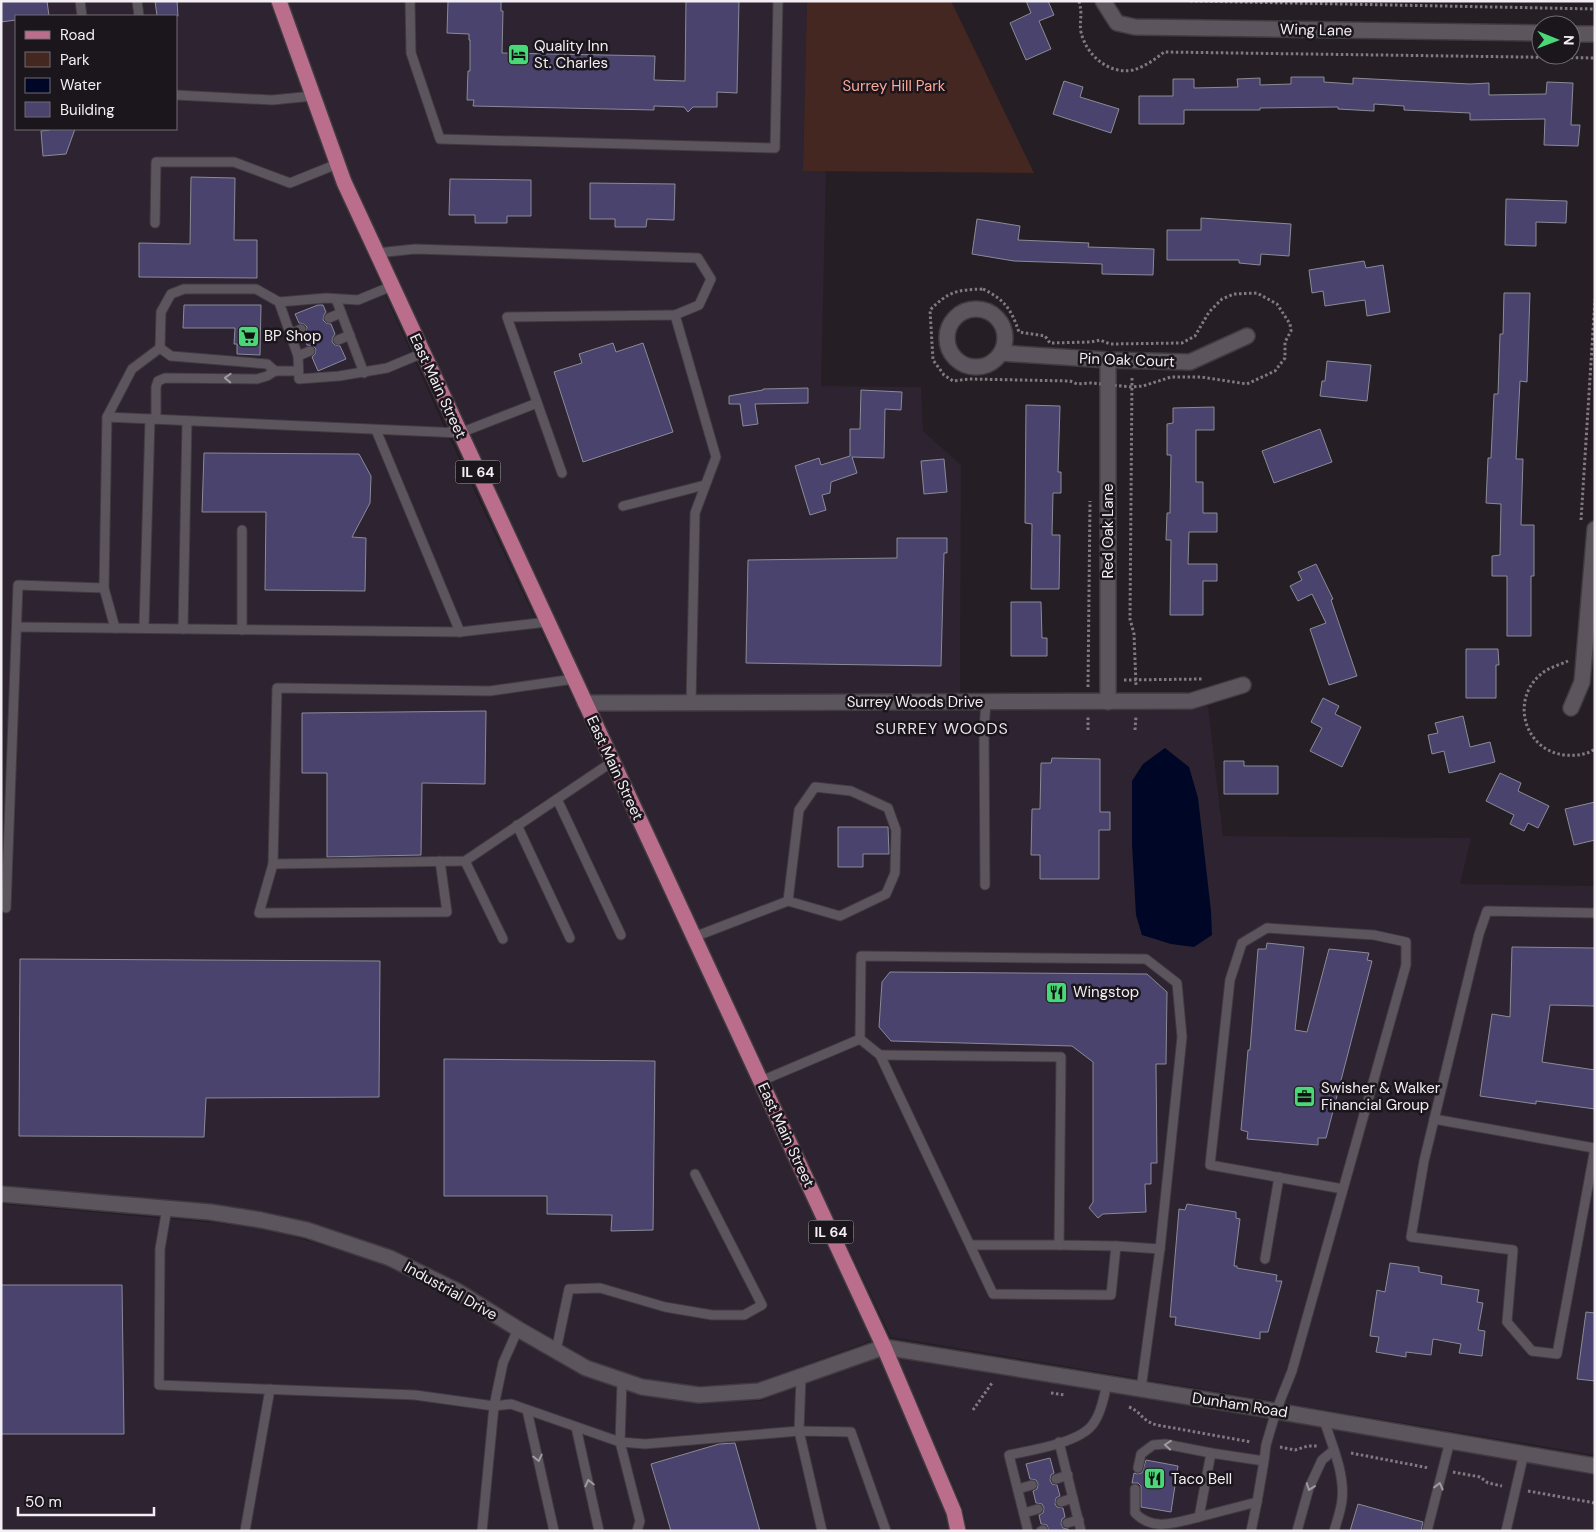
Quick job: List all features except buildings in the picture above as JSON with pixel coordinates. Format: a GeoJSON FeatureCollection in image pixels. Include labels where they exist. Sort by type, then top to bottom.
{"type":"FeatureCollection","features":[{"type":"Feature","properties":{"kind":"main road","name":"East Main Street"},"geometry":{"type":"LineString","coordinates":[[279,1],[344,182],[884,1347],[954,1512],[958,1531]]}},
{"type":"Feature","properties":{"kind":"street","name":"Wing Lane"},"geometry":{"type":"LineString","coordinates":[[1103,1],[1118,23],[1134,28],[1531,33]]}},
{"type":"Feature","properties":{"kind":"street"},"geometry":{"type":"LineString","coordinates":[[1581,34],[1595,34]]}},
{"type":"Feature","properties":{"kind":"street","name":"Pin Oak Court"},"geometry":{"type":"LineString","coordinates":[[1001,354],[1190,362],[1247,336]]}},
{"type":"Feature","properties":{"kind":"street","name":"Red Oak Lane"},"geometry":{"type":"LineString","coordinates":[[1108,360],[1108,702]]}},
{"type":"Feature","properties":{"kind":"street"},"geometry":{"type":"LineString","coordinates":[[1571,708],[1582,682],[1588,525]]}},
{"type":"Feature","properties":{"kind":"street","name":"Surrey Woods Drive"},"geometry":{"type":"LineString","coordinates":[[585,703],[1191,701],[1243,685]]}},
{"type":"Feature","properties":{"kind":"street","name":"Industrial Drive"},"geometry":{"type":"LineString","coordinates":[[1,1194],[166,1208],[261,1220],[307,1230],[390,1258],[457,1291],[586,1368],[642,1387],[699,1395],[758,1391],[884,1347]]}},
{"type":"Feature","properties":{"kind":"street","name":"Dunham Road"},"geometry":{"type":"LineString","coordinates":[[884,1347],[1276,1411],[1595,1466]]}},
{"type":"Feature","properties":{"kind":"lane"},"geometry":{"type":"LineString","coordinates":[[80,1],[82,15]]}},
{"type":"Feature","properties":{"kind":"lane"},"geometry":{"type":"LineString","coordinates":[[137,1],[139,15]]}},
{"type":"Feature","properties":{"kind":"lane"},"geometry":{"type":"LineString","coordinates":[[410,1],[411,53],[440,138],[774,148],[778,1]]}},
{"type":"Feature","properties":{"kind":"lane"},"geometry":{"type":"LineString","coordinates":[[178,95],[272,100],[313,96]]}},
{"type":"Feature","properties":{"kind":"lane"},"geometry":{"type":"LineString","coordinates":[[155,223],[156,162],[234,162],[290,183],[337,164]]}},
{"type":"Feature","properties":{"kind":"lane"},"geometry":{"type":"LineString","coordinates":[[377,253],[416,249],[698,258],[711,279],[699,305],[675,315],[507,317],[562,473]]}},
{"type":"Feature","properties":{"kind":"lane"},"geometry":{"type":"LineString","coordinates":[[160,348],[161,312],[171,294],[184,288],[256,289],[279,302],[326,298],[358,300],[392,286]]}},
{"type":"Feature","properties":{"kind":"lane"},"geometry":{"type":"LineString","coordinates":[[336,299],[364,372]]}},
{"type":"Feature","properties":{"kind":"lane"},"geometry":{"type":"LineString","coordinates":[[279,302],[298,356],[299,379],[339,376],[387,368],[423,353]]}},
{"type":"Feature","properties":{"kind":"lane"},"geometry":{"type":"LineString","coordinates":[[329,318],[341,313]]}},
{"type":"Feature","properties":{"kind":"lane"},"geometry":{"type":"LineString","coordinates":[[675,315],[716,457],[695,513],[691,702]]}},
{"type":"Feature","properties":{"kind":"lane"},"geometry":{"type":"LineString","coordinates":[[290,334],[301,329]]}},
{"type":"Feature","properties":{"kind":"lane"},"geometry":{"type":"LineString","coordinates":[[338,340],[350,335]]}},
{"type":"Feature","properties":{"kind":"lane"},"geometry":{"type":"LineString","coordinates":[[160,348],[171,356],[267,364],[275,371]]}},
{"type":"Feature","properties":{"kind":"lane"},"geometry":{"type":"LineString","coordinates":[[115,628],[104,588],[107,417],[132,369],[160,348]]}},
{"type":"Feature","properties":{"kind":"lane"},"geometry":{"type":"LineString","coordinates":[[298,356],[310,351]]}},
{"type":"Feature","properties":{"kind":"lane"},"geometry":{"type":"LineString","coordinates":[[144,628],[153,419],[158,381],[165,378],[257,378],[267,376],[275,371],[298,370]]}},
{"type":"Feature","properties":{"kind":"lane"},"geometry":{"type":"LineString","coordinates":[[107,417],[460,434],[537,403]]}},
{"type":"Feature","properties":{"kind":"lane"},"geometry":{"type":"LineString","coordinates":[[183,629],[187,421]]}},
{"type":"Feature","properties":{"kind":"lane"},"geometry":{"type":"LineString","coordinates":[[376,430],[460,632]]}},
{"type":"Feature","properties":{"kind":"lane"},"geometry":{"type":"LineString","coordinates":[[623,506],[705,485]]}},
{"type":"Feature","properties":{"kind":"lane"},"geometry":{"type":"LineString","coordinates":[[242,530],[242,630]]}},
{"type":"Feature","properties":{"kind":"lane"},"geometry":{"type":"LineString","coordinates":[[6,908],[18,584],[104,588]]}},
{"type":"Feature","properties":{"kind":"lane"},"geometry":{"type":"LineString","coordinates":[[16,627],[460,632],[547,622]]}},
{"type":"Feature","properties":{"kind":"lane"},"geometry":{"type":"LineString","coordinates":[[440,861],[447,912],[259,913],[273,864],[277,688],[490,691],[574,679]]}},
{"type":"Feature","properties":{"kind":"lane"},"geometry":{"type":"LineString","coordinates":[[985,885],[984,729],[986,702]]}},
{"type":"Feature","properties":{"kind":"lane"},"geometry":{"type":"LineString","coordinates":[[273,864],[465,860],[612,762]]}},
{"type":"Feature","properties":{"kind":"lane"},"geometry":{"type":"LineString","coordinates":[[694,937],[788,901],[840,916],[886,894],[894,872],[896,830],[888,808],[851,791],[815,787],[799,810],[788,901]]}},
{"type":"Feature","properties":{"kind":"lane"},"geometry":{"type":"LineString","coordinates":[[557,799],[621,935]]}},
{"type":"Feature","properties":{"kind":"lane"},"geometry":{"type":"LineString","coordinates":[[517,825],[570,938]]}},
{"type":"Feature","properties":{"kind":"lane"},"geometry":{"type":"LineString","coordinates":[[465,860],[503,939]]}},
{"type":"Feature","properties":{"kind":"lane"},"geometry":{"type":"LineString","coordinates":[[1434,1119],[1595,1148],[1557,1354],[1532,1351],[1507,1322],[1513,1250],[1411,1237],[1424,1162],[1434,1119],[1479,934],[1487,911],[1595,913]]}},
{"type":"Feature","properties":{"kind":"lane"},"geometry":{"type":"LineString","coordinates":[[1252,1531],[1266,1445],[1276,1411],[1292,1371],[1406,965],[1406,942],[1374,935],[1267,928],[1242,943],[1230,980],[1210,1165],[1343,1189]]}},
{"type":"Feature","properties":{"kind":"lane"},"geometry":{"type":"LineString","coordinates":[[860,1040],[861,956],[1146,959],[1177,983],[1182,1036],[1160,1248],[1141,1389]]}},
{"type":"Feature","properties":{"kind":"lane"},"geometry":{"type":"LineString","coordinates":[[761,1081],[860,1040]]}},
{"type":"Feature","properties":{"kind":"lane"},"geometry":{"type":"LineString","coordinates":[[860,1040],[880,1055],[993,1294],[1111,1295],[1116,1246]]}},
{"type":"Feature","properties":{"kind":"lane"},"geometry":{"type":"LineString","coordinates":[[880,1055],[1061,1057],[1059,1245]]}},
{"type":"Feature","properties":{"kind":"lane"},"geometry":{"type":"LineString","coordinates":[[556,1351],[569,1289],[600,1288],[665,1307],[712,1315],[744,1315],[762,1305],[695,1174]]}},
{"type":"Feature","properties":{"kind":"lane"},"geometry":{"type":"LineString","coordinates":[[1265,1259],[1279,1177]]}},
{"type":"Feature","properties":{"kind":"lane"},"geometry":{"type":"LineString","coordinates":[[166,1208],[160,1249],[159,1385],[415,1395],[494,1406],[511,1404],[620,1442],[645,1444],[798,1431],[851,1432],[886,1531]]}},
{"type":"Feature","properties":{"kind":"lane"},"geometry":{"type":"LineString","coordinates":[[970,1244],[1160,1248]]}},
{"type":"Feature","properties":{"kind":"lane"},"geometry":{"type":"LineString","coordinates":[[482,1531],[494,1406],[503,1363],[518,1329]]}},
{"type":"Feature","properties":{"kind":"lane"},"geometry":{"type":"LineString","coordinates":[[801,1377],[798,1431],[822,1531]]}},
{"type":"Feature","properties":{"kind":"lane"},"geometry":{"type":"LineString","coordinates":[[622,1380],[620,1442],[640,1521],[637,1531]]}},
{"type":"Feature","properties":{"kind":"lane"},"geometry":{"type":"LineString","coordinates":[[1028,1531],[1009,1455],[1079,1436],[1093,1425],[1103,1402],[1107,1383]]}},
{"type":"Feature","properties":{"kind":"lane"},"geometry":{"type":"LineString","coordinates":[[245,1531],[270,1389]]}},
{"type":"Feature","properties":{"kind":"lane"},"geometry":{"type":"LineString","coordinates":[[527,1410],[554,1531]]}},
{"type":"Feature","properties":{"kind":"lane"},"geometry":{"type":"LineString","coordinates":[[1324,1420],[1334,1450],[1343,1489],[1342,1502],[1334,1531]]}},
{"type":"Feature","properties":{"kind":"lane"},"geometry":{"type":"LineString","coordinates":[[576,1427],[599,1531]]}},
{"type":"Feature","properties":{"kind":"lane"},"geometry":{"type":"LineString","coordinates":[[1428,1531],[1450,1441]]}},
{"type":"Feature","properties":{"kind":"lane"},"geometry":{"type":"LineString","coordinates":[[1060,1442],[1082,1531]]}},
{"type":"Feature","properties":{"kind":"lane"},"geometry":{"type":"LineString","coordinates":[[1138,1468],[1141,1454],[1153,1445],[1165,1444],[1264,1461]]}},
{"type":"Feature","properties":{"kind":"lane"},"geometry":{"type":"LineString","coordinates":[[1298,1531],[1309,1488],[1322,1460],[1334,1450]]}},
{"type":"Feature","properties":{"kind":"lane"},"geometry":{"type":"LineString","coordinates":[[1199,1516],[1211,1453]]}},
{"type":"Feature","properties":{"kind":"lane"},"geometry":{"type":"LineString","coordinates":[[1506,1531],[1524,1454]]}},
{"type":"Feature","properties":{"kind":"lane"},"geometry":{"type":"LineString","coordinates":[[1056,1479],[1068,1475]]}},
{"type":"Feature","properties":{"kind":"lane"},"geometry":{"type":"LineString","coordinates":[[1018,1489],[1032,1485]]}},
{"type":"Feature","properties":{"kind":"lane"},"geometry":{"type":"LineString","coordinates":[[1135,1489],[1136,1513],[1141,1520],[1153,1524],[1170,1524],[1257,1502]]}},
{"type":"Feature","properties":{"kind":"lane"},"geometry":{"type":"LineString","coordinates":[[1062,1502],[1073,1498]]}},
{"type":"Feature","properties":{"kind":"lane"},"geometry":{"type":"LineString","coordinates":[[1024,1512],[1038,1509]]}},
{"type":"Feature","properties":{"kind":"lane"},"geometry":{"type":"LineString","coordinates":[[1067,1523],[1079,1520]]}},
{"type":"Feature","properties":{"kind":"path"},"geometry":{"type":"LineString","coordinates":[[1079,1],[1082,11],[1080,31],[1085,44],[1095,59],[1106,66],[1118,70],[1133,70],[1164,52],[1595,58]]}},
{"type":"Feature","properties":{"kind":"path"},"geometry":{"type":"LineString","coordinates":[[1190,1],[1595,9]]}},
{"type":"Feature","properties":{"kind":"path"},"geometry":{"type":"LineString","coordinates":[[1588,525],[1595,299]]}},
{"type":"Feature","properties":{"kind":"path"},"geometry":{"type":"LineString","coordinates":[[1091,374],[1091,392]]}},
{"type":"Feature","properties":{"kind":"path"},"geometry":{"type":"LineString","coordinates":[[1132,378],[1130,619],[1134,634],[1137,702],[1135,730]]}},
{"type":"Feature","properties":{"kind":"path"},"geometry":{"type":"LineString","coordinates":[[1088,730],[1090,499]]}},
{"type":"Feature","properties":{"kind":"path"},"geometry":{"type":"LineString","coordinates":[[1570,660],[1542,673],[1531,684],[1525,700],[1524,714],[1530,733],[1539,745],[1550,752],[1576,756],[1595,749]]}},
{"type":"Feature","properties":{"kind":"path"},"geometry":{"type":"LineString","coordinates":[[1108,679],[1206,679]]}},
{"type":"Feature","properties":{"kind":"path"},"geometry":{"type":"LineString","coordinates":[[973,1410],[992,1383],[998,1384]]}},
{"type":"Feature","properties":{"kind":"path"},"geometry":{"type":"LineString","coordinates":[[1129,1407],[1137,1410],[1141,1418],[1148,1423],[1157,1426],[1251,1442]]}},
{"type":"Feature","properties":{"kind":"path"},"geometry":{"type":"LineString","coordinates":[[1280,1447],[1295,1450],[1308,1446],[1317,1446]]}},
{"type":"Feature","properties":{"kind":"path"},"geometry":{"type":"LineString","coordinates":[[1352,1453],[1429,1468]]}},
{"type":"Feature","properties":{"kind":"path"},"geometry":{"type":"LineString","coordinates":[[1453,1472],[1480,1477],[1488,1483],[1502,1486]]}},
{"type":"Feature","properties":{"kind":"path"},"geometry":{"type":"LineString","coordinates":[[1525,1491],[1595,1502]]}},
{"type":"Feature","properties":{"kind":"shaded area"},"geometry":{"type":"Polygon","coordinates":[[[1,1],[269,1],[334,180],[446,431],[692,950],[873,1340],[758,1382],[695,1386],[646,1379],[593,1362],[459,1283],[395,1253],[304,1221],[216,1205],[1,1185],[1,1]]]}},
{"type":"Feature","properties":{"kind":"shaded area"},"geometry":{"type":"Polygon","coordinates":[[[287,1],[807,1],[803,170],[826,171],[821,386],[921,387],[923,431],[961,465],[960,695],[589,694],[345,164],[287,1]]]}},
{"type":"Feature","properties":{"kind":"shaded area"},"geometry":{"type":"Polygon","coordinates":[[[1208,706],[1223,836],[1471,838],[1460,884],[1595,886],[1595,1455],[891,1337],[697,931],[595,709],[1208,706]]]}},
{"type":"Feature","properties":{"kind":"shaded area"},"geometry":{"type":"Polygon","coordinates":[[[1,1204],[261,1227],[386,1264],[453,1298],[583,1375],[642,1394],[701,1402],[761,1401],[884,1347],[950,1531],[1,1531],[1,1204]]]}},
{"type":"Feature","properties":{"kind":"shaded area"},"geometry":{"type":"Polygon","coordinates":[[[897,1357],[1321,1425],[1595,1474],[1595,1531],[968,1531],[963,1508],[897,1357]]]}},
{"type":"Feature","properties":{"kind":"green space","name":"Surrey Hill Park"},"geometry":{"type":"Polygon","coordinates":[[[807,1],[951,1],[1034,173],[803,171],[807,1]]]}},
{"type":"Feature","properties":{"kind":"water"},"geometry":{"type":"Polygon","coordinates":[[[1165,748],[1189,767],[1198,798],[1212,935],[1194,947],[1171,944],[1142,935],[1136,915],[1132,844],[1132,781],[1143,764],[1165,748]]]}},
{"type":"Feature","properties":{"kind":"place","name":"Quality Inn St. Charles"},"geometry":{"type":"Point","coordinates":[518,55]}},
{"type":"Feature","properties":{"kind":"place","name":"BP Shop"},"geometry":{"type":"Point","coordinates":[248,336]}},
{"type":"Feature","properties":{"kind":"place","name":"Wingstop"},"geometry":{"type":"Point","coordinates":[1057,992]}},
{"type":"Feature","properties":{"kind":"place","name":"Swisher & Walker Financial Group"},"geometry":{"type":"Point","coordinates":[1305,1097]}},
{"type":"Feature","properties":{"kind":"place","name":"Taco Bell"},"geometry":{"type":"Point","coordinates":[1155,1479]}},
{"type":"Feature","properties":{"kind":"district","name":"SURREY WOODS"},"geometry":{"type":"Point","coordinates":[942,728]}}]}
